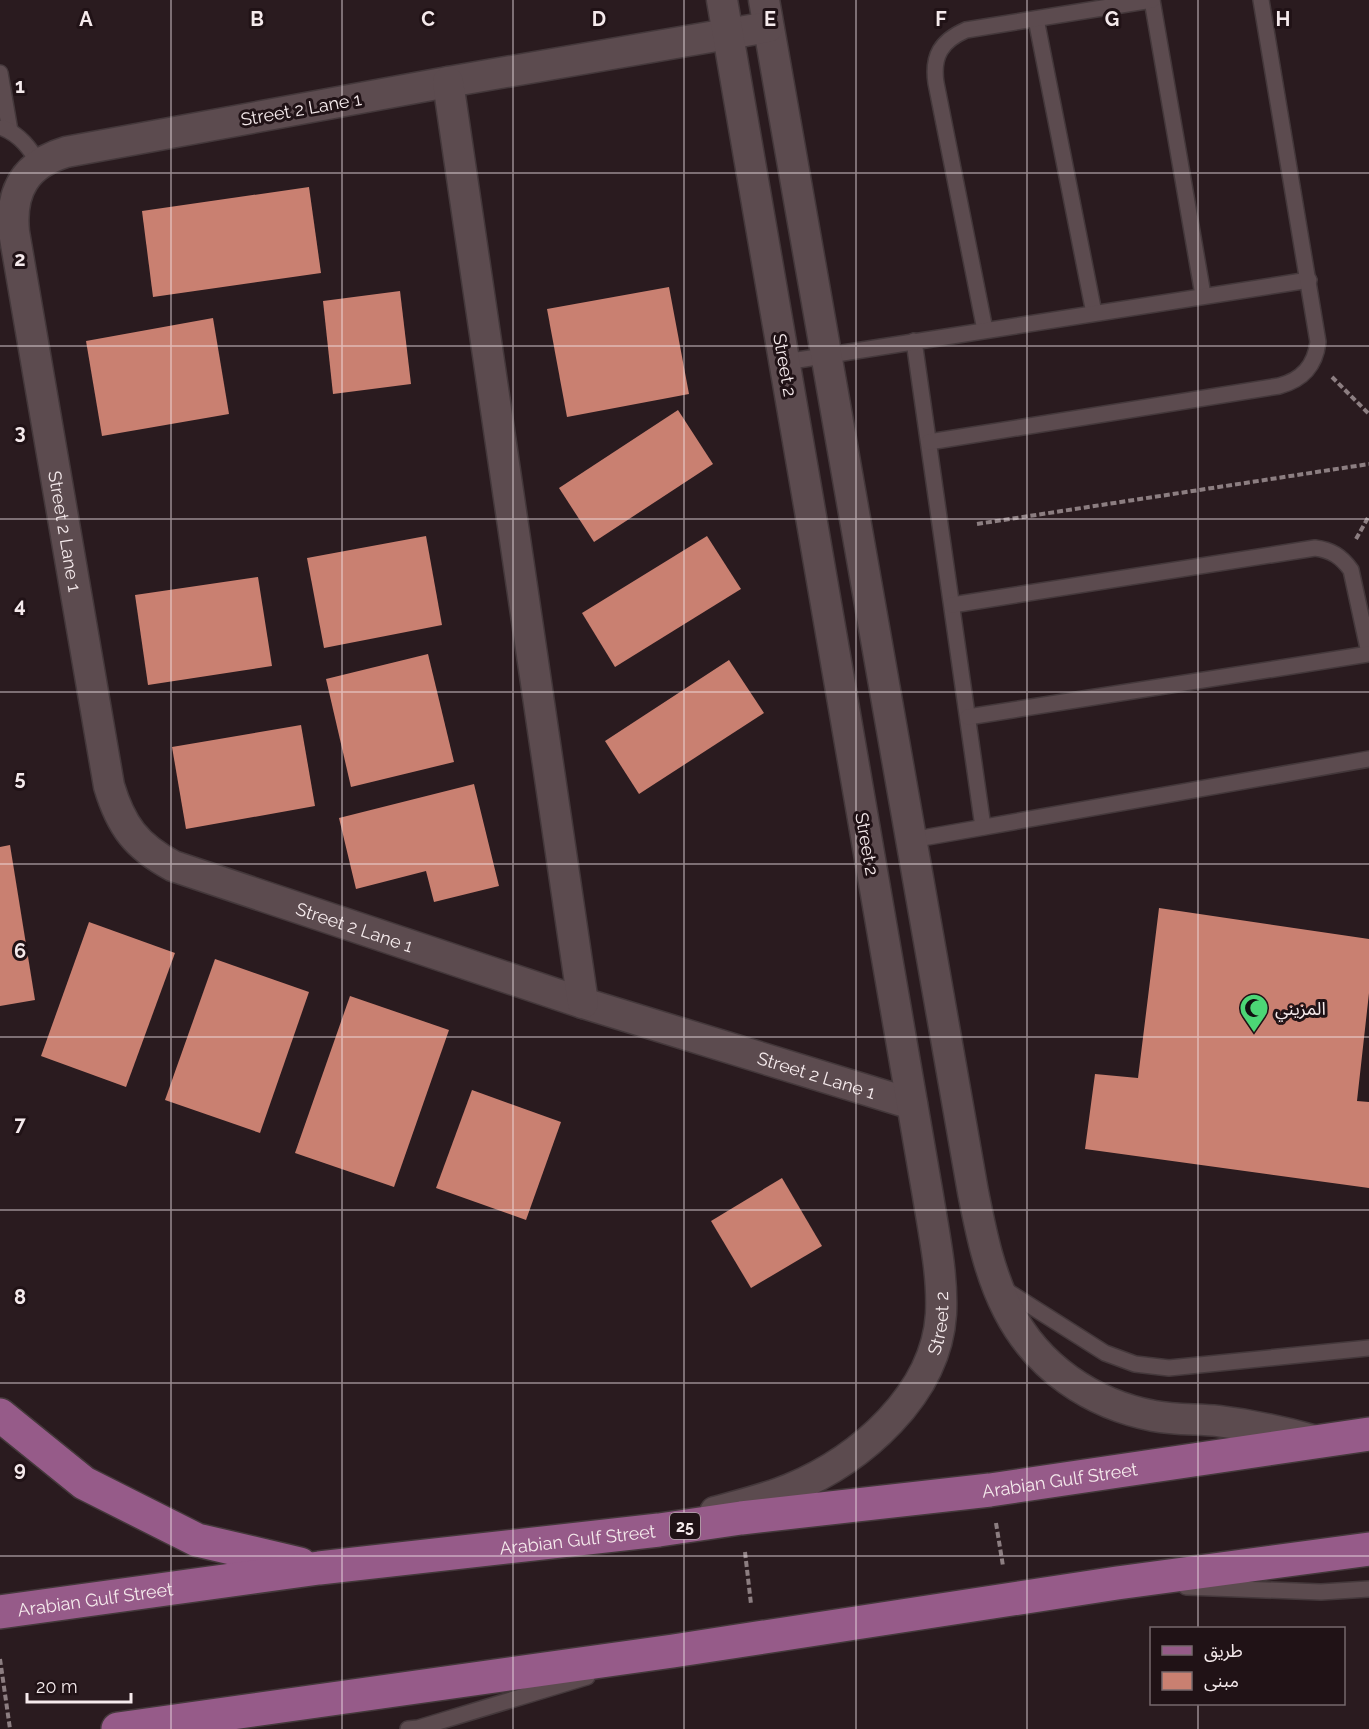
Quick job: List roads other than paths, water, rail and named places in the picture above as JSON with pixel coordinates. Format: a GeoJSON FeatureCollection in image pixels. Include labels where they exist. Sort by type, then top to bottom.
{"type":"FeatureCollection","features":[{"type":"Feature","properties":{"kind":"main road"},"geometry":{"type":"LineString","coordinates":[[0,1414],[84,1484],[197,1540],[319,1568]]}},
{"type":"Feature","properties":{"kind":"main road","name":"Arabian Gulf Street"},"geometry":{"type":"LineString","coordinates":[[0,1612],[319,1568],[990,1490],[1369,1434]]}},
{"type":"Feature","properties":{"kind":"main road"},"geometry":{"type":"LineString","coordinates":[[117,1729],[673,1651],[1117,1583],[1369,1549]]}},
{"type":"Feature","properties":{"kind":"street","name":"Street 2"},"geometry":{"type":"LineString","coordinates":[[659,1530],[789,1489],[842,1461],[887,1424],[908,1400],[924,1374],[936,1345],[941,1314],[935,1237],[722,0]]}},
{"type":"Feature","properties":{"kind":"street","name":"Street 2 Lane 1"},"geometry":{"type":"LineString","coordinates":[[766,13],[728,34],[448,82],[52,156],[28,174],[19,187],[12,216],[14,232],[109,786],[124,825],[138,842],[154,856],[173,866],[583,1003],[910,1090]]}},
{"type":"Feature","properties":{"kind":"street"},"geometry":{"type":"LineString","coordinates":[[766,13],[983,1243],[997,1284],[1007,1309],[1021,1332],[1038,1353],[1071,1383],[1103,1401],[1155,1416],[1250,1425],[1316,1441]]}},
{"type":"Feature","properties":{"kind":"street"},"geometry":{"type":"LineString","coordinates":[[448,82],[583,1003]]}},
{"type":"Feature","properties":{"kind":"street"},"geometry":{"type":"LineString","coordinates":[[910,1090],[951,1066]]}},
{"type":"Feature","properties":{"kind":"lane"},"geometry":{"type":"LineString","coordinates":[[985,330],[934,69],[936,56],[954,35],[966,30],[1152,0],[1203,295]]}},
{"type":"Feature","properties":{"kind":"lane"},"geometry":{"type":"LineString","coordinates":[[928,442],[1279,386],[1300,378],[1309,369],[1315,359],[1318,342],[1261,0]]}},
{"type":"Feature","properties":{"kind":"lane"},"geometry":{"type":"LineString","coordinates":[[1036,19],[1095,313]]}},
{"type":"Feature","properties":{"kind":"lane"},"geometry":{"type":"LineString","coordinates":[[0,73],[5,129],[27,145],[39,164]]}},
{"type":"Feature","properties":{"kind":"lane"},"geometry":{"type":"LineString","coordinates":[[785,362],[1309,280]]}},
{"type":"Feature","properties":{"kind":"lane"},"geometry":{"type":"LineString","coordinates":[[914,341],[983,827]]}},
{"type":"Feature","properties":{"kind":"lane"},"geometry":{"type":"LineString","coordinates":[[952,605],[1315,548],[1336,554],[1351,570],[1369,654],[968,717]]}},
{"type":"Feature","properties":{"kind":"lane"},"geometry":{"type":"LineString","coordinates":[[911,840],[1369,759]]}},
{"type":"Feature","properties":{"kind":"lane"},"geometry":{"type":"LineString","coordinates":[[997,1284],[1105,1353],[1135,1364],[1169,1368],[1369,1348]]}},
{"type":"Feature","properties":{"kind":"lane"},"geometry":{"type":"LineString","coordinates":[[1117,1583],[1300,1592],[1369,1589]]}},
{"type":"Feature","properties":{"kind":"lane"},"geometry":{"type":"LineString","coordinates":[[408,1729],[418,1728],[673,1651]]}},
{"type":"Feature","properties":{"kind":"place","name":"المزيني"},"geometry":{"type":"Point","coordinates":[1254,1034]}}]}
